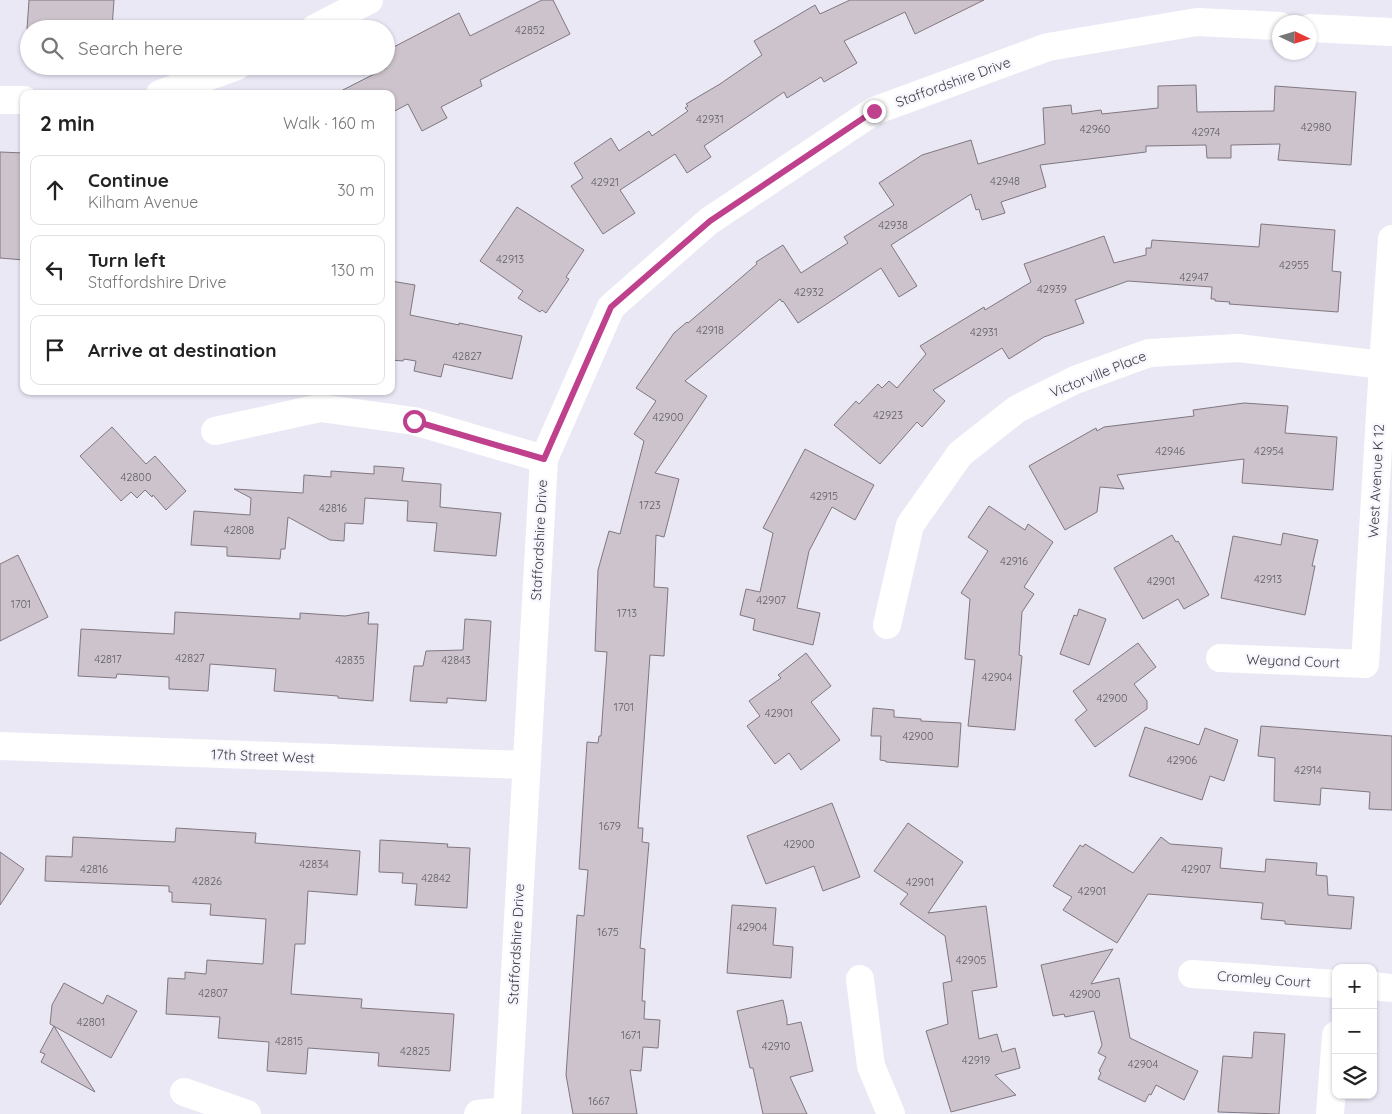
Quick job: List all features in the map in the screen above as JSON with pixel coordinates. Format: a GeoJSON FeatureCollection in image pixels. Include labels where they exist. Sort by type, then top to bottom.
{"type":"FeatureCollection","features":[{"type":"Feature","properties":{"kind":"street"},"geometry":{"type":"LineString","coordinates":[[331,20],[369,0]]}},
{"type":"Feature","properties":{"kind":"street","name":"Staffordshire Drive"},"geometry":{"type":"LineString","coordinates":[[506,1113],[544,459],[611,307],[710,221],[874,111],[1048,47],[1197,22],[1272,26]]}},
{"type":"Feature","properties":{"kind":"street"},"geometry":{"type":"LineString","coordinates":[[1317,28],[1392,32]]}},
{"type":"Feature","properties":{"kind":"street"},"geometry":{"type":"LineString","coordinates":[[171,90],[213,75]]}},
{"type":"Feature","properties":{"kind":"street"},"geometry":{"type":"LineString","coordinates":[[0,100],[20,100]]}},
{"type":"Feature","properties":{"kind":"street","name":"West Avenue K 12"},"geometry":{"type":"LineString","coordinates":[[1365,664],[1392,239]]}},
{"type":"Feature","properties":{"kind":"street","name":"Victorville Place"},"geometry":{"type":"LineString","coordinates":[[887,625],[910,525],[960,454],[1017,409],[1075,380],[1149,353],[1238,348],[1383,364]]}},
{"type":"Feature","properties":{"kind":"street"},"geometry":{"type":"LineString","coordinates":[[215,431],[320,408],[414,421],[544,459]]}},
{"type":"Feature","properties":{"kind":"street","name":"Weyand Court"},"geometry":{"type":"LineString","coordinates":[[1220,658],[1365,664]]}},
{"type":"Feature","properties":{"kind":"street","name":"17th Street West"},"geometry":{"type":"LineString","coordinates":[[0,746],[526,765]]}},
{"type":"Feature","properties":{"kind":"street","name":"Cromley Court"},"geometry":{"type":"LineString","coordinates":[[1192,974],[1332,984]]}},
{"type":"Feature","properties":{"kind":"street"},"geometry":{"type":"LineString","coordinates":[[860,979],[871,1066],[891,1114]]}},
{"type":"Feature","properties":{"kind":"street"},"geometry":{"type":"LineString","coordinates":[[1377,986],[1392,988]]}},
{"type":"Feature","properties":{"kind":"street"},"geometry":{"type":"LineString","coordinates":[[1330,1114],[1335,1054]]}},
{"type":"Feature","properties":{"kind":"street"},"geometry":{"type":"LineString","coordinates":[[184,1092],[247,1114]]}},
{"type":"Feature","properties":{"kind":"street"},"geometry":{"type":"LineString","coordinates":[[478,1114],[506,1113]]}},
{"type":"Feature","properties":{"kind":"building"},"geometry":{"type":"Polygon","coordinates":[[[29,0],[114,0],[113,20],[28,20],[29,0]]]}},
{"type":"Feature","properties":{"kind":"building"},"geometry":{"type":"Polygon","coordinates":[[[542,0],[553,0],[570,34],[480,80],[482,86],[441,107],[447,118],[422,131],[408,104],[395,111],[395,90],[343,90],[372,75],[395,75],[395,46],[459,13],[470,36],[542,0]]]}},
{"type":"Feature","properties":{"kind":"building"},"geometry":{"type":"Polygon","coordinates":[[[850,0],[984,0],[915,34],[905,12],[844,41],[857,63],[824,82],[821,77],[787,98],[784,92],[704,146],[711,157],[687,173],[675,154],[620,190],[635,213],[603,234],[571,186],[583,178],[574,163],[611,138],[619,151],[649,131],[652,136],[688,111],[685,108],[688,106],[686,104],[720,84],[762,55],[754,41],[815,5],[820,14],[850,0]]]}},
{"type":"Feature","properties":{"kind":"building"},"geometry":{"type":"Polygon","coordinates":[[[1196,85],[1197,112],[1274,111],[1275,86],[1356,92],[1351,165],[1278,160],[1280,144],[1231,145],[1231,158],[1207,158],[1206,145],[1146,146],[1146,152],[1040,165],[1046,187],[1001,202],[1005,213],[982,220],[979,209],[976,210],[971,194],[891,245],[917,286],[899,297],[881,268],[798,323],[780,299],[685,381],[707,396],[655,473],[679,479],[664,537],[656,535],[654,587],[668,588],[664,656],[650,655],[638,828],[643,828],[642,842],[649,843],[640,948],[645,949],[642,1001],[645,1001],[644,1019],[660,1020],[658,1048],[643,1047],[641,1071],[630,1070],[637,1114],[573,1114],[566,1075],[577,915],[584,916],[588,870],[579,869],[587,742],[598,743],[599,736],[601,736],[607,652],[595,651],[598,570],[609,531],[620,534],[644,441],[634,434],[656,401],[636,388],[674,333],[757,264],[756,262],[783,245],[801,273],[848,243],[844,237],[894,205],[879,183],[922,155],[971,140],[978,164],[1045,144],[1043,108],[1071,105],[1072,114],[1101,110],[1102,114],[1158,108],[1158,86],[1196,85]]]}},
{"type":"Feature","properties":{"kind":"building"},"geometry":{"type":"Polygon","coordinates":[[[0,152],[20,153],[20,260],[0,258],[0,152]]]}},
{"type":"Feature","properties":{"kind":"building"},"geometry":{"type":"Polygon","coordinates":[[[517,207],[584,250],[566,277],[569,279],[546,313],[542,310],[540,312],[518,298],[523,291],[480,261],[517,207]]]}},
{"type":"Feature","properties":{"kind":"building"},"geometry":{"type":"Polygon","coordinates":[[[1261,224],[1335,230],[1332,271],[1341,272],[1338,312],[1229,304],[1230,302],[1211,299],[1212,287],[1128,281],[1075,300],[1084,323],[1044,337],[1009,359],[1002,348],[933,390],[945,401],[922,427],[917,422],[880,464],[834,425],[856,401],[859,404],[878,384],[882,388],[889,381],[897,388],[926,354],[920,346],[984,307],[985,310],[1031,282],[1024,264],[1104,236],[1114,263],[1146,255],[1146,248],[1151,248],[1152,240],[1259,247],[1261,224]]]}},
{"type":"Feature","properties":{"kind":"building"},"geometry":{"type":"Polygon","coordinates":[[[395,282],[415,285],[410,315],[522,336],[512,379],[444,364],[441,377],[414,371],[416,361],[404,359],[403,361],[395,360],[395,282]]]}},
{"type":"Feature","properties":{"kind":"building"},"geometry":{"type":"Polygon","coordinates":[[[1244,403],[1288,406],[1285,433],[1337,437],[1333,490],[1242,483],[1244,459],[1117,475],[1124,489],[1100,487],[1097,512],[1065,530],[1029,466],[1096,428],[1097,431],[1104,427],[1194,416],[1193,410],[1244,403]]]}},
{"type":"Feature","properties":{"kind":"building"},"geometry":{"type":"Polygon","coordinates":[[[112,427],[146,464],[155,456],[186,491],[166,510],[153,495],[152,497],[145,490],[137,498],[131,492],[121,501],[80,456],[112,427]]]}},
{"type":"Feature","properties":{"kind":"building"},"geometry":{"type":"Polygon","coordinates":[[[805,449],[874,485],[855,520],[832,507],[809,551],[797,608],[820,613],[813,645],[753,630],[755,619],[740,615],[746,589],[760,592],[773,533],[763,528],[805,449]]]}},
{"type":"Feature","properties":{"kind":"building"},"geometry":{"type":"Polygon","coordinates":[[[374,466],[404,468],[402,481],[441,484],[440,507],[501,513],[496,556],[434,551],[437,523],[407,521],[408,501],[365,498],[363,524],[345,523],[344,541],[330,540],[288,517],[285,549],[281,549],[280,559],[227,556],[227,547],[191,545],[194,511],[250,515],[251,498],[234,489],[303,493],[304,475],[331,477],[331,471],[374,474],[374,466]]]}},
{"type":"Feature","properties":{"kind":"building"},"geometry":{"type":"Polygon","coordinates":[[[989,506],[1025,530],[1028,524],[1053,542],[1024,587],[1034,594],[1022,612],[1019,655],[1022,656],[1015,730],[968,726],[975,660],[965,659],[970,599],[961,593],[988,551],[968,537],[989,506]]]}},
{"type":"Feature","properties":{"kind":"building"},"geometry":{"type":"Polygon","coordinates":[[[1283,533],[1318,540],[1305,615],[1221,598],[1233,536],[1281,545],[1283,533]]]}},
{"type":"Feature","properties":{"kind":"building"},"geometry":{"type":"Polygon","coordinates":[[[1172,535],[1176,542],[1178,541],[1209,595],[1184,609],[1178,599],[1143,619],[1114,568],[1172,535]]]}},
{"type":"Feature","properties":{"kind":"building"},"geometry":{"type":"Polygon","coordinates":[[[18,555],[48,617],[0,641],[0,564],[18,555]]]}},
{"type":"Feature","properties":{"kind":"building"},"geometry":{"type":"Polygon","coordinates":[[[1079,609],[1106,619],[1089,665],[1060,654],[1074,615],[1077,616],[1079,609]]]}},
{"type":"Feature","properties":{"kind":"building"},"geometry":{"type":"Polygon","coordinates":[[[175,612],[300,619],[300,613],[345,616],[369,612],[368,624],[378,624],[373,701],[274,691],[276,669],[210,664],[208,691],[169,689],[169,677],[117,674],[116,678],[78,676],[81,629],[174,634],[175,612]]]}},
{"type":"Feature","properties":{"kind":"building"},"geometry":{"type":"Polygon","coordinates":[[[465,619],[491,621],[486,701],[447,698],[447,703],[410,701],[414,666],[423,666],[426,651],[463,650],[465,619]]]}},
{"type":"Feature","properties":{"kind":"building"},"geometry":{"type":"Polygon","coordinates":[[[1138,643],[1156,667],[1134,684],[1147,701],[1147,709],[1095,747],[1075,720],[1087,710],[1073,691],[1138,643]]]}},
{"type":"Feature","properties":{"kind":"building"},"geometry":{"type":"Polygon","coordinates":[[[806,653],[831,686],[811,702],[840,740],[801,770],[789,753],[775,764],[747,726],[760,716],[749,701],[781,678],[778,675],[806,653]]]}},
{"type":"Feature","properties":{"kind":"building"},"geometry":{"type":"Polygon","coordinates":[[[873,708],[894,710],[894,717],[921,719],[921,721],[961,723],[958,767],[880,760],[881,736],[871,736],[873,708]]]}},
{"type":"Feature","properties":{"kind":"building"},"geometry":{"type":"Polygon","coordinates":[[[1261,726],[1392,736],[1392,810],[1369,809],[1370,792],[1321,788],[1320,805],[1274,801],[1275,758],[1258,756],[1261,726]]]}},
{"type":"Feature","properties":{"kind":"building"},"geometry":{"type":"Polygon","coordinates":[[[1145,727],[1199,745],[1205,728],[1238,740],[1224,781],[1210,776],[1202,800],[1129,776],[1145,727]]]}},
{"type":"Feature","properties":{"kind":"building"},"geometry":{"type":"Polygon","coordinates":[[[832,803],[860,877],[823,891],[814,866],[766,884],[747,836],[832,803]]]}},
{"type":"Feature","properties":{"kind":"building"},"geometry":{"type":"Polygon","coordinates":[[[908,823],[963,862],[928,913],[986,906],[997,987],[972,991],[979,1039],[997,1034],[1002,1052],[1015,1048],[1020,1068],[995,1075],[1016,1095],[951,1112],[926,1031],[948,1024],[943,983],[952,981],[945,936],[900,904],[908,894],[874,871],[908,823]]]}},
{"type":"Feature","properties":{"kind":"building"},"geometry":{"type":"Polygon","coordinates":[[[176,828],[256,833],[255,843],[360,851],[357,895],[308,891],[305,944],[295,944],[291,994],[362,999],[361,1008],[454,1014],[450,1071],[378,1066],[379,1053],[308,1048],[306,1074],[267,1071],[269,1042],[218,1038],[220,1017],[166,1014],[168,978],[185,979],[185,972],[206,974],[207,960],[263,964],[266,919],[210,915],[211,904],[172,902],[172,892],[169,892],[169,886],[45,881],[46,856],[72,857],[73,837],[175,842],[176,828]]]}},
{"type":"Feature","properties":{"kind":"building"},"geometry":{"type":"Polygon","coordinates":[[[1161,837],[1170,844],[1222,848],[1220,868],[1265,872],[1266,859],[1317,863],[1316,875],[1327,876],[1328,895],[1354,897],[1351,929],[1285,924],[1285,921],[1261,919],[1263,903],[1148,894],[1117,943],[1063,910],[1072,897],[1053,886],[1080,845],[1083,847],[1085,844],[1133,873],[1161,837]]]}},
{"type":"Feature","properties":{"kind":"building"},"geometry":{"type":"Polygon","coordinates":[[[380,840],[448,844],[447,847],[470,848],[467,908],[415,905],[417,884],[402,883],[403,873],[379,872],[380,840]]]}},
{"type":"Feature","properties":{"kind":"building"},"geometry":{"type":"Polygon","coordinates":[[[0,852],[24,869],[0,905],[0,852]]]}},
{"type":"Feature","properties":{"kind":"building"},"geometry":{"type":"Polygon","coordinates":[[[732,905],[776,908],[773,945],[793,947],[791,978],[727,973],[732,905]]]}},
{"type":"Feature","properties":{"kind":"building"},"geometry":{"type":"Polygon","coordinates":[[[1113,949],[1091,984],[1119,978],[1130,1038],[1198,1071],[1184,1100],[1156,1085],[1145,1102],[1098,1079],[1101,1073],[1099,1071],[1106,1057],[1098,1053],[1102,1045],[1094,1011],[1065,1017],[1064,1014],[1053,1016],[1041,965],[1113,949]]]}},
{"type":"Feature","properties":{"kind":"building"},"geometry":{"type":"Polygon","coordinates":[[[64,983],[103,1004],[107,995],[137,1011],[111,1058],[50,1024],[52,1005],[64,983]]]}},
{"type":"Feature","properties":{"kind":"building"},"geometry":{"type":"Polygon","coordinates":[[[783,1000],[787,1025],[801,1022],[813,1071],[790,1077],[807,1114],[763,1114],[753,1068],[750,1068],[737,1011],[783,1000]]]}},
{"type":"Feature","properties":{"kind":"building"},"geometry":{"type":"Polygon","coordinates":[[[54,1026],[95,1092],[41,1062],[45,1054],[40,1052],[54,1026]]]}},
{"type":"Feature","properties":{"kind":"building"},"geometry":{"type":"Polygon","coordinates":[[[1254,1032],[1285,1034],[1279,1114],[1218,1112],[1223,1056],[1252,1058],[1254,1032]]]}},
{"type":"Feature","properties":{"kind":"route"},"geometry":{"type":"LineString","coordinates":[[414,421],[544,459],[611,307],[710,221],[874,111]]}}]}
